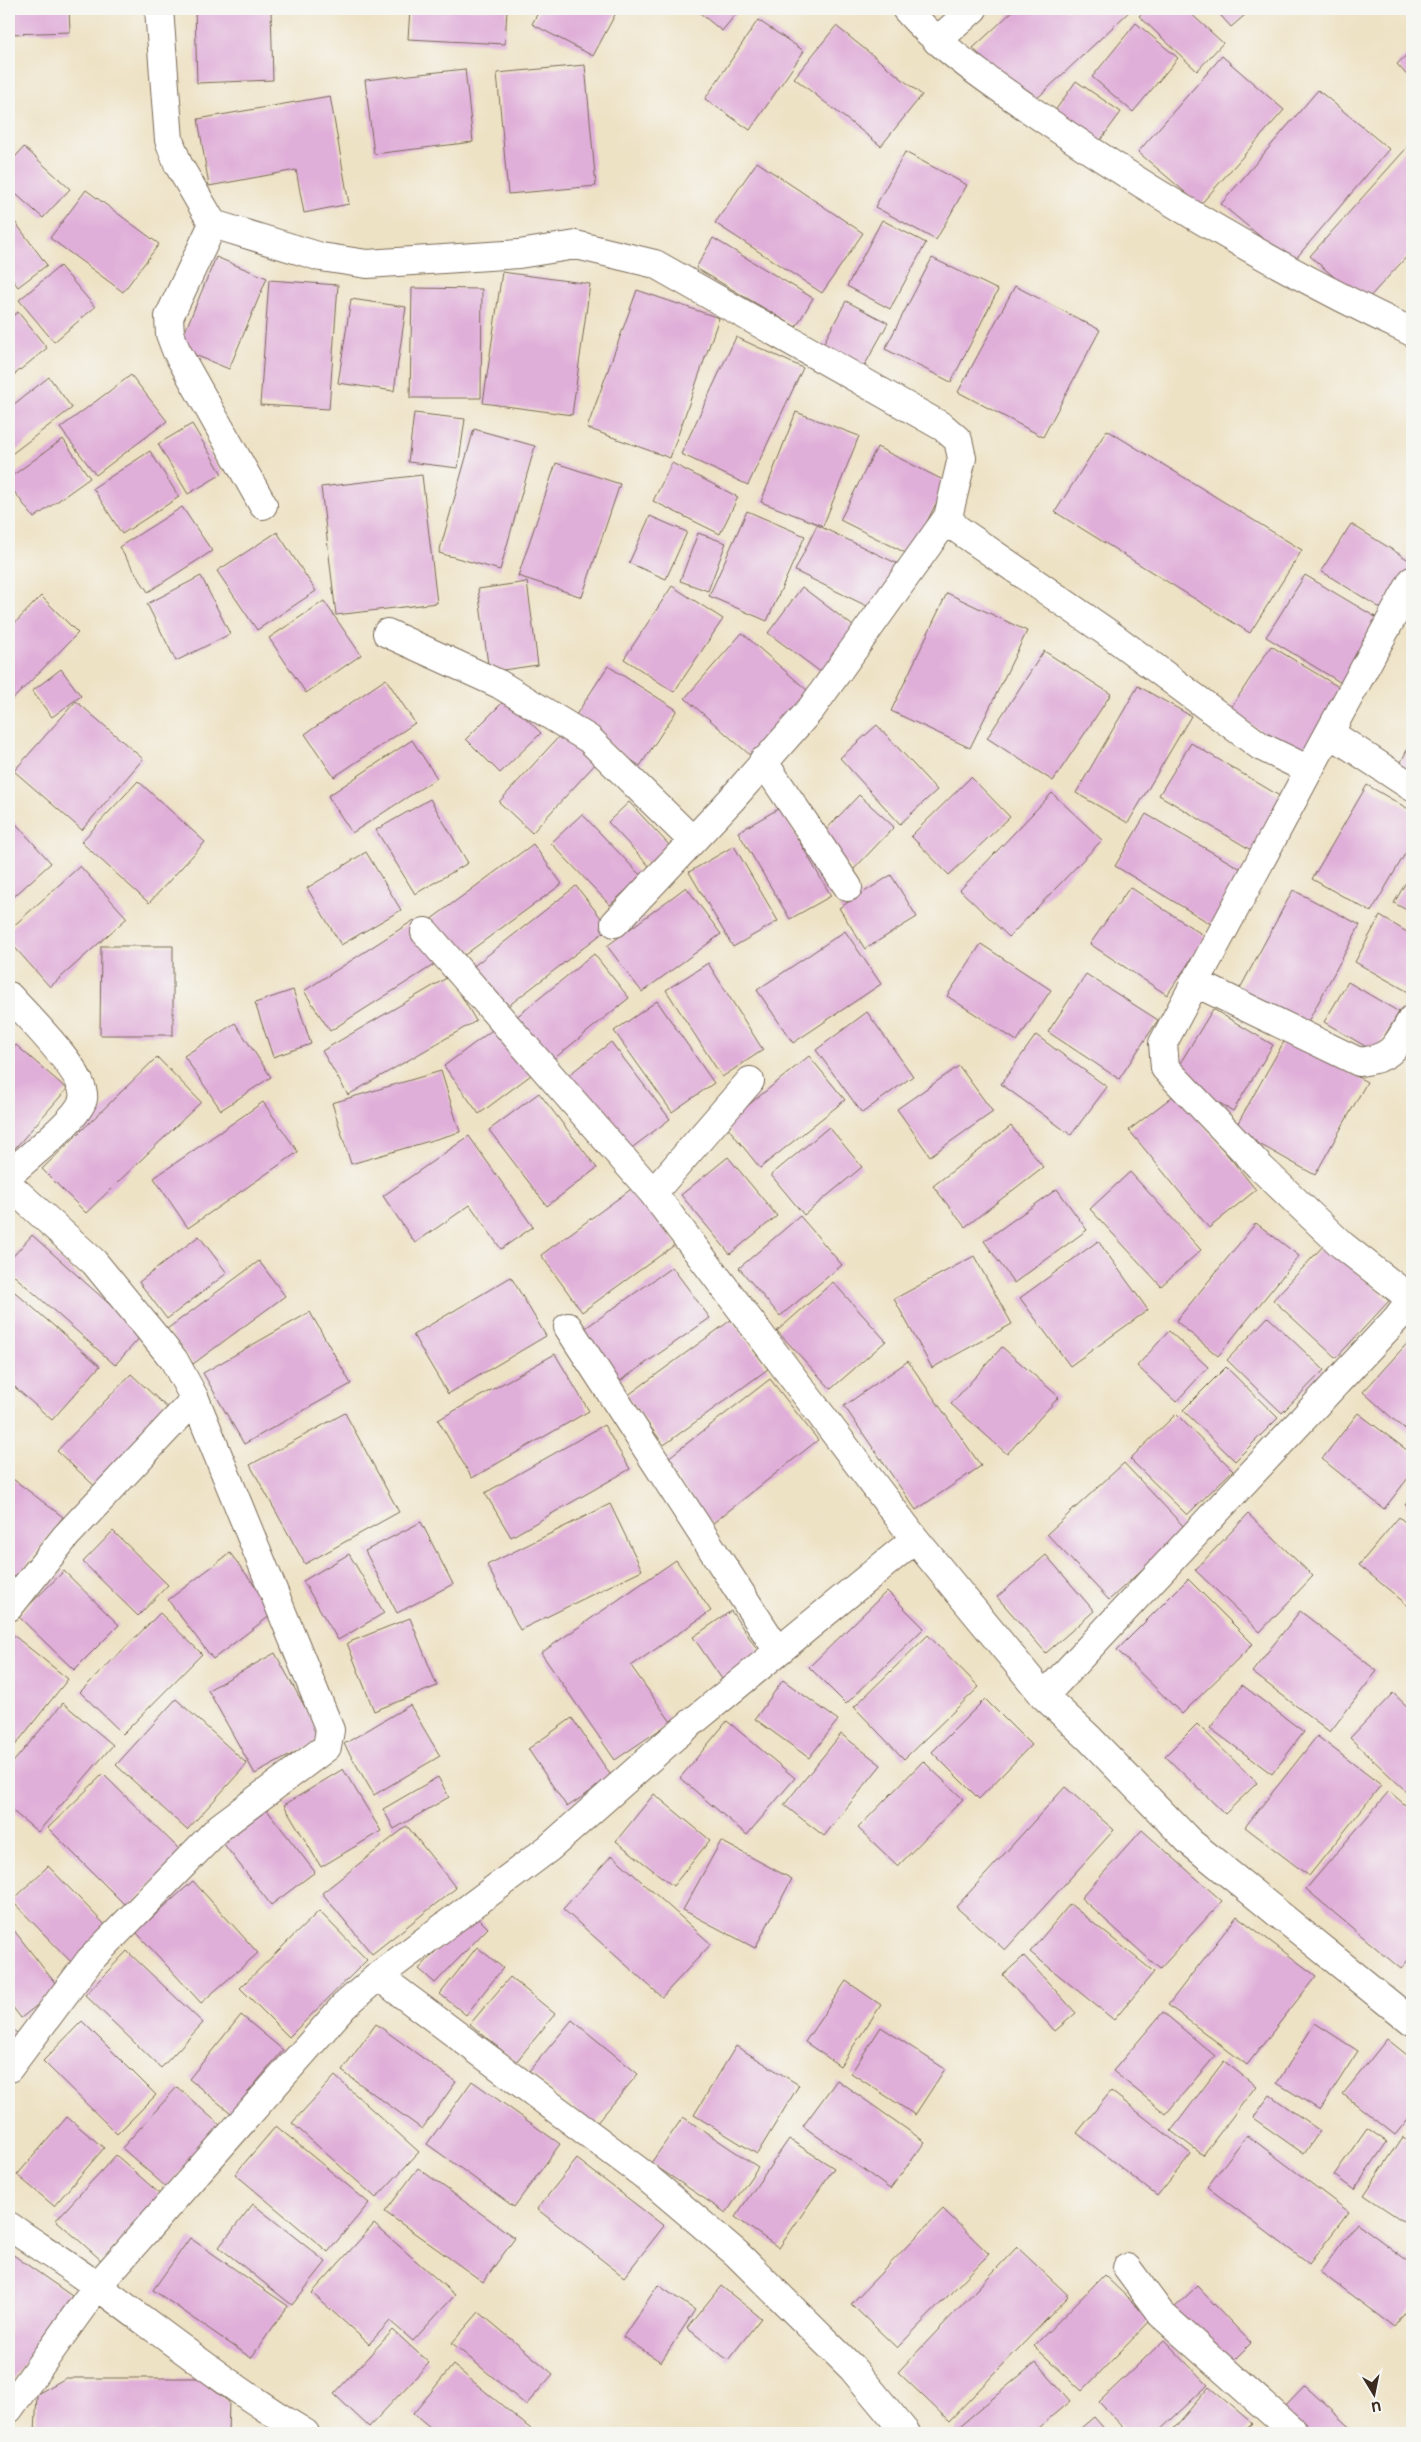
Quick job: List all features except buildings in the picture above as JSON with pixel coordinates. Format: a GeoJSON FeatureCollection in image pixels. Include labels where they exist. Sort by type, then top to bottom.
{"type":"FeatureCollection","features":[{"type":"Feature","properties":{"kind":"street"},"geometry":{"type":"LineString","coordinates":[[159,9],[170,140],[178,164],[213,224],[321,258],[366,264],[519,254],[576,245],[655,264],[943,427],[958,440],[962,458],[948,517],[811,709],[615,922]]}},
{"type":"Feature","properties":{"kind":"street"},"geometry":{"type":"LineString","coordinates":[[906,9],[951,54],[1076,142],[1195,214],[1337,296],[1412,332]]}},
{"type":"Feature","properties":{"kind":"street"},"geometry":{"type":"LineString","coordinates":[[937,41],[973,9]]}},
{"type":"Feature","properties":{"kind":"street"},"geometry":{"type":"LineString","coordinates":[[213,224],[170,317],[170,334],[176,350],[263,505]]}},
{"type":"Feature","properties":{"kind":"street"},"geometry":{"type":"LineString","coordinates":[[948,517],[956,528],[1115,638],[1260,746],[1309,770]]}},
{"type":"Feature","properties":{"kind":"street"},"geometry":{"type":"LineString","coordinates":[[1044,1696],[1397,1318],[1412,1299],[1342,1245],[1260,1168],[1166,1068],[1163,1043],[1194,982],[1412,581]]}},
{"type":"Feature","properties":{"kind":"street"},"geometry":{"type":"LineString","coordinates":[[387,633],[499,684],[588,740],[692,840]]}},
{"type":"Feature","properties":{"kind":"street"},"geometry":{"type":"LineString","coordinates":[[1330,733],[1412,787]]}},
{"type":"Feature","properties":{"kind":"street"},"geometry":{"type":"LineString","coordinates":[[763,762],[848,887]]}},
{"type":"Feature","properties":{"kind":"street"},"geometry":{"type":"LineString","coordinates":[[425,932],[653,1193],[915,1539],[1044,1696],[1089,1738],[1190,1842],[1412,2022]]}},
{"type":"Feature","properties":{"kind":"street"},"geometry":{"type":"LineString","coordinates":[[1194,982],[1359,1062],[1379,1060],[1394,1048],[1412,1018]]}},
{"type":"Feature","properties":{"kind":"street"},"geometry":{"type":"LineString","coordinates":[[9,996],[75,1071],[83,1087],[83,1100],[74,1116],[9,1174]]}},
{"type":"Feature","properties":{"kind":"street"},"geometry":{"type":"LineString","coordinates":[[653,1193],[750,1081]]}},
{"type":"Feature","properties":{"kind":"street"},"geometry":{"type":"LineString","coordinates":[[9,1185],[94,1262],[174,1360],[195,1399],[330,1730],[327,1747],[220,1827],[90,1960],[9,2068]]}},
{"type":"Feature","properties":{"kind":"street"},"geometry":{"type":"LineString","coordinates":[[568,1327],[778,1651]]}},
{"type":"Feature","properties":{"kind":"street"},"geometry":{"type":"LineString","coordinates":[[9,1607],[66,1536],[195,1399]]}},
{"type":"Feature","properties":{"kind":"street"},"geometry":{"type":"LineString","coordinates":[[9,2409],[97,2286],[344,2006],[378,1976],[482,1896],[549,1848],[673,1738],[915,1539]]}},
{"type":"Feature","properties":{"kind":"street"},"geometry":{"type":"LineString","coordinates":[[378,1976],[644,2175],[736,2253],[852,2368],[906,2433]]}},
{"type":"Feature","properties":{"kind":"street"},"geometry":{"type":"LineString","coordinates":[[9,2226],[97,2286],[174,2345],[267,2423],[305,2433]]}},
{"type":"Feature","properties":{"kind":"street"},"geometry":{"type":"LineString","coordinates":[[1127,2268],[1161,2314],[1296,2433]]}}]}
